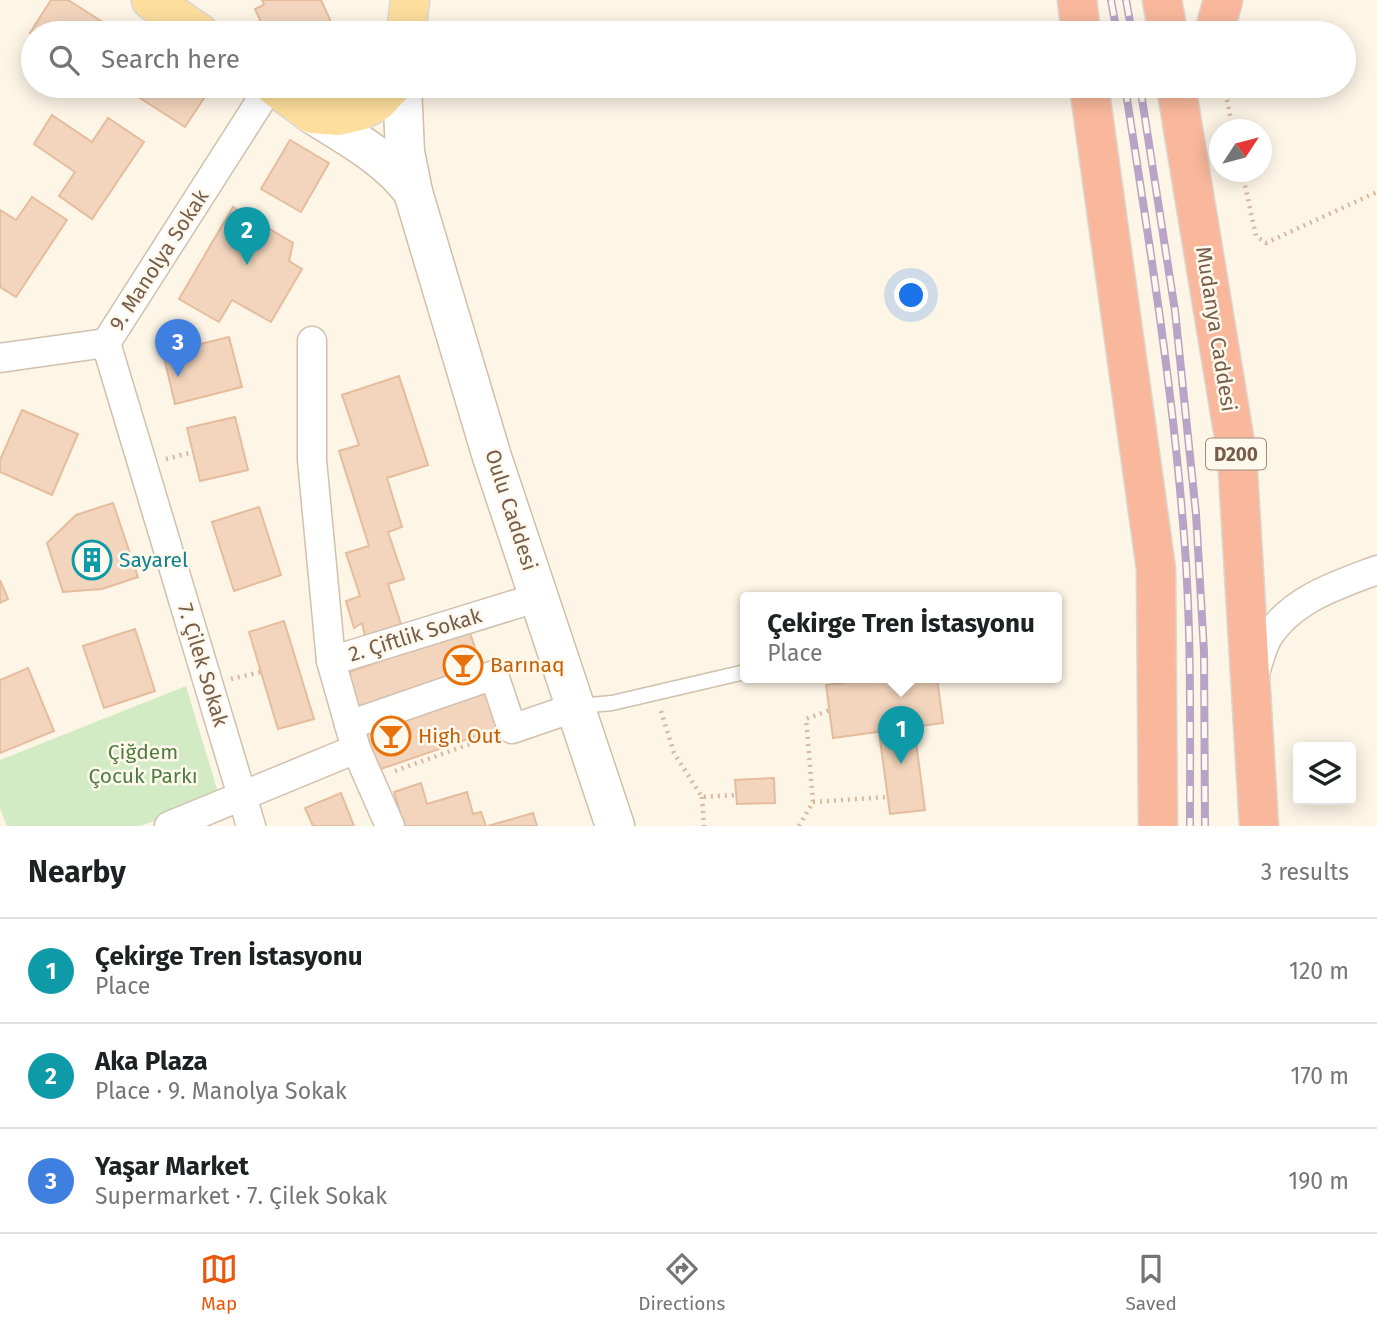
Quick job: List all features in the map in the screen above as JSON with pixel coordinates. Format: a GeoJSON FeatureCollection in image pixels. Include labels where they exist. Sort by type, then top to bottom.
{"type":"FeatureCollection","features":[{"type":"Feature","properties":{"kind":"highway"},"geometry":{"type":"LineString","coordinates":[[1077,0],[1080,21]]}},
{"type":"Feature","properties":{"kind":"highway"},"geometry":{"type":"LineString","coordinates":[[1162,0],[1166,21]]}},
{"type":"Feature","properties":{"kind":"highway"},"geometry":{"type":"LineString","coordinates":[[1217,21],[1223,0]]}},
{"type":"Feature","properties":{"kind":"highway"},"geometry":{"type":"LineString","coordinates":[[1090,98],[1156,569],[1158,826]]}},
{"type":"Feature","properties":{"kind":"highway","name":"Mudanya Caddesi"},"geometry":{"type":"LineString","coordinates":[[1178,98],[1237,455],[1259,826]]}},
{"type":"Feature","properties":{"kind":"highway"},"geometry":{"type":"LineString","coordinates":[[1187,154],[1199,98]]}},
{"type":"Feature","properties":{"kind":"main road"},"geometry":{"type":"LineString","coordinates":[[407,21],[410,0]]}},
{"type":"Feature","properties":{"kind":"main road"},"geometry":{"type":"LineString","coordinates":[[164,3],[185,21]]}},
{"type":"Feature","properties":{"kind":"main road"},"geometry":{"type":"LineString","coordinates":[[289,98],[312,114],[338,116],[360,111],[381,98]]}},
{"type":"Feature","properties":{"kind":"street","name":"9. Manolya Sokak"},"geometry":{"type":"LineString","coordinates":[[0,358],[106,343],[264,98]]}},
{"type":"Feature","properties":{"kind":"street","name":"Oulu Caddesi"},"geometry":{"type":"LineString","coordinates":[[403,98],[405,152],[414,192],[492,457],[615,826]]}},
{"type":"Feature","properties":{"kind":"street"},"geometry":{"type":"LineString","coordinates":[[312,114],[382,159],[400,174],[414,192]]}},
{"type":"Feature","properties":{"kind":"street"},"geometry":{"type":"LineString","coordinates":[[312,341],[312,460],[331,661]]}},
{"type":"Feature","properties":{"kind":"street","name":"7. Çilek Sokak"},"geometry":{"type":"LineString","coordinates":[[106,343],[251,826]]}},
{"type":"Feature","properties":{"kind":"street"},"geometry":{"type":"LineString","coordinates":[[1252,682],[1267,638],[1290,610],[1334,586],[1377,570]]}},
{"type":"Feature","properties":{"kind":"street","name":"2. Çiftlik Sokak"},"geometry":{"type":"LineString","coordinates":[[390,826],[353,737],[331,661],[539,597]]}},
{"type":"Feature","properties":{"kind":"street"},"geometry":{"type":"LineString","coordinates":[[169,826],[243,797],[353,737],[494,675],[513,729],[576,707]]}},
{"type":"Feature","properties":{"kind":"lane"},"geometry":{"type":"LineString","coordinates":[[576,707],[612,703],[740,673]]}},
{"type":"Feature","properties":{"kind":"path"},"geometry":{"type":"LineString","coordinates":[[1227,98],[1231,119]]}},
{"type":"Feature","properties":{"kind":"path"},"geometry":{"type":"LineString","coordinates":[[1244,182],[1256,236],[1266,243],[1377,192]]}},
{"type":"Feature","properties":{"kind":"path"},"geometry":{"type":"LineString","coordinates":[[656,693],[674,753],[702,797],[704,826]]}},
{"type":"Feature","properties":{"kind":"path"},"geometry":{"type":"LineString","coordinates":[[799,826],[813,802],[806,719],[830,710]]}},
{"type":"Feature","properties":{"kind":"path"},"geometry":{"type":"LineString","coordinates":[[369,780],[513,729]]}},
{"type":"Feature","properties":{"kind":"path"},"geometry":{"type":"LineString","coordinates":[[702,797],[736,795]]}},
{"type":"Feature","properties":{"kind":"path"},"geometry":{"type":"LineString","coordinates":[[813,802],[887,797]]}},
{"type":"Feature","properties":{"kind":"green space","name":"Çiğdem Çocuk Parkı"},"geometry":{"type":"Polygon","coordinates":[[[186,686],[220,799],[140,826],[7,826],[0,809],[0,760],[186,686]]]}},
{"type":"Feature","properties":{"kind":"building"},"geometry":{"type":"Polygon","coordinates":[[[51,0],[68,0],[101,21],[38,21],[51,0]]]}},
{"type":"Feature","properties":{"kind":"building"},"geometry":{"type":"Polygon","coordinates":[[[262,0],[321,0],[331,21],[260,21],[255,9],[264,5],[262,0]]]}},
{"type":"Feature","properties":{"kind":"building"},"geometry":{"type":"Polygon","coordinates":[[[140,98],[204,98],[185,127],[140,98]]]}},
{"type":"Feature","properties":{"kind":"building"},"geometry":{"type":"Polygon","coordinates":[[[52,115],[92,142],[108,118],[144,142],[92,219],[59,196],[75,172],[34,144],[52,115]]]}},
{"type":"Feature","properties":{"kind":"building"},"geometry":{"type":"Polygon","coordinates":[[[290,140],[329,163],[301,212],[261,189],[290,140]]]}},
{"type":"Feature","properties":{"kind":"building"},"geometry":{"type":"Polygon","coordinates":[[[32,197],[67,220],[16,297],[0,287],[0,210],[16,220],[32,197]]]}},
{"type":"Feature","properties":{"kind":"building"},"geometry":{"type":"Polygon","coordinates":[[[233,207],[293,243],[289,261],[302,269],[271,322],[232,300],[219,322],[179,299],[233,207]]]}},
{"type":"Feature","properties":{"kind":"building"},"geometry":{"type":"Polygon","coordinates":[[[229,337],[242,387],[175,404],[163,353],[229,337]]]}},
{"type":"Feature","properties":{"kind":"building"},"geometry":{"type":"Polygon","coordinates":[[[399,376],[428,465],[387,478],[402,527],[388,532],[404,579],[388,584],[401,624],[365,636],[362,623],[354,628],[346,601],[360,596],[346,553],[369,546],[339,451],[359,445],[342,395],[399,376]]]}},
{"type":"Feature","properties":{"kind":"building"},"geometry":{"type":"Polygon","coordinates":[[[22,410],[78,434],[52,495],[0,472],[0,460],[22,410]]]}},
{"type":"Feature","properties":{"kind":"building"},"geometry":{"type":"Polygon","coordinates":[[[235,417],[248,470],[200,481],[187,428],[235,417]]]}},
{"type":"Feature","properties":{"kind":"building","name":"Sayarel"},"geometry":{"type":"Polygon","coordinates":[[[113,503],[138,577],[102,589],[63,592],[47,543],[76,515],[113,503]]]}},
{"type":"Feature","properties":{"kind":"building"},"geometry":{"type":"Polygon","coordinates":[[[259,507],[281,575],[234,591],[212,522],[259,507]]]}},
{"type":"Feature","properties":{"kind":"building"},"geometry":{"type":"Polygon","coordinates":[[[0,580],[8,599],[0,603],[0,580]]]}},
{"type":"Feature","properties":{"kind":"building"},"geometry":{"type":"Polygon","coordinates":[[[284,621],[314,719],[278,729],[249,632],[284,621]]]}},
{"type":"Feature","properties":{"kind":"building"},"geometry":{"type":"Polygon","coordinates":[[[135,629],[155,691],[104,708],[83,646],[135,629]]]}},
{"type":"Feature","properties":{"kind":"building"},"geometry":{"type":"Polygon","coordinates":[[[469,630],[482,669],[353,713],[340,675],[469,630]]]}},
{"type":"Feature","properties":{"kind":"building"},"geometry":{"type":"Polygon","coordinates":[[[28,668],[54,731],[0,753],[0,680],[28,668]]]}},
{"type":"Feature","properties":{"kind":"building"},"geometry":{"type":"Polygon","coordinates":[[[938,683],[943,723],[833,738],[826,685],[938,683]]]}},
{"type":"Feature","properties":{"kind":"building"},"geometry":{"type":"Polygon","coordinates":[[[490,689],[503,727],[375,771],[361,733],[490,689]]]}},
{"type":"Feature","properties":{"kind":"building"},"geometry":{"type":"Polygon","coordinates":[[[914,727],[925,810],[890,814],[879,732],[914,727]]]}},
{"type":"Feature","properties":{"kind":"building"},"geometry":{"type":"Polygon","coordinates":[[[774,778],[775,803],[737,804],[735,780],[774,778]]]}},
{"type":"Feature","properties":{"kind":"building"},"geometry":{"type":"Polygon","coordinates":[[[421,783],[427,804],[467,792],[473,814],[481,812],[486,826],[404,826],[394,792],[421,783]]]}},
{"type":"Feature","properties":{"kind":"building"},"geometry":{"type":"Polygon","coordinates":[[[341,793],[354,826],[313,826],[305,808],[341,793]]]}},
{"type":"Feature","properties":{"kind":"building"},"geometry":{"type":"Polygon","coordinates":[[[533,813],[537,826],[488,826],[533,813]]]}},
{"type":"Feature","properties":{"kind":"railway"},"geometry":{"type":"LineString","coordinates":[[1111,0],[1115,21]]}},
{"type":"Feature","properties":{"kind":"railway"},"geometry":{"type":"LineString","coordinates":[[1126,0],[1130,21]]}},
{"type":"Feature","properties":{"kind":"railway"},"geometry":{"type":"LineString","coordinates":[[1127,98],[1150,245],[1182,512],[1189,630],[1190,826]]}},
{"type":"Feature","properties":{"kind":"railway"},"geometry":{"type":"LineString","coordinates":[[1142,98],[1175,311],[1196,514],[1204,652],[1205,826]]}},
{"type":"Feature","properties":{"kind":"place","name":"Aka Plaza"},"geometry":{"type":"Point","coordinates":[247,265]}},
{"type":"Feature","properties":{"kind":"place","name":"Yaşar Market"},"geometry":{"type":"Point","coordinates":[178,377]}},
{"type":"Feature","properties":{"kind":"place","name":"Sayarel"},"geometry":{"type":"Point","coordinates":[92,560]}},
{"type":"Feature","properties":{"kind":"place","name":"Barınaq"},"geometry":{"type":"Point","coordinates":[463,665]}},
{"type":"Feature","properties":{"kind":"place","name":"High Out"},"geometry":{"type":"Point","coordinates":[391,736]}},
{"type":"Feature","properties":{"kind":"place","name":"Çekirge Tren İstasyonu"},"geometry":{"type":"Point","coordinates":[901,764]}}]}
